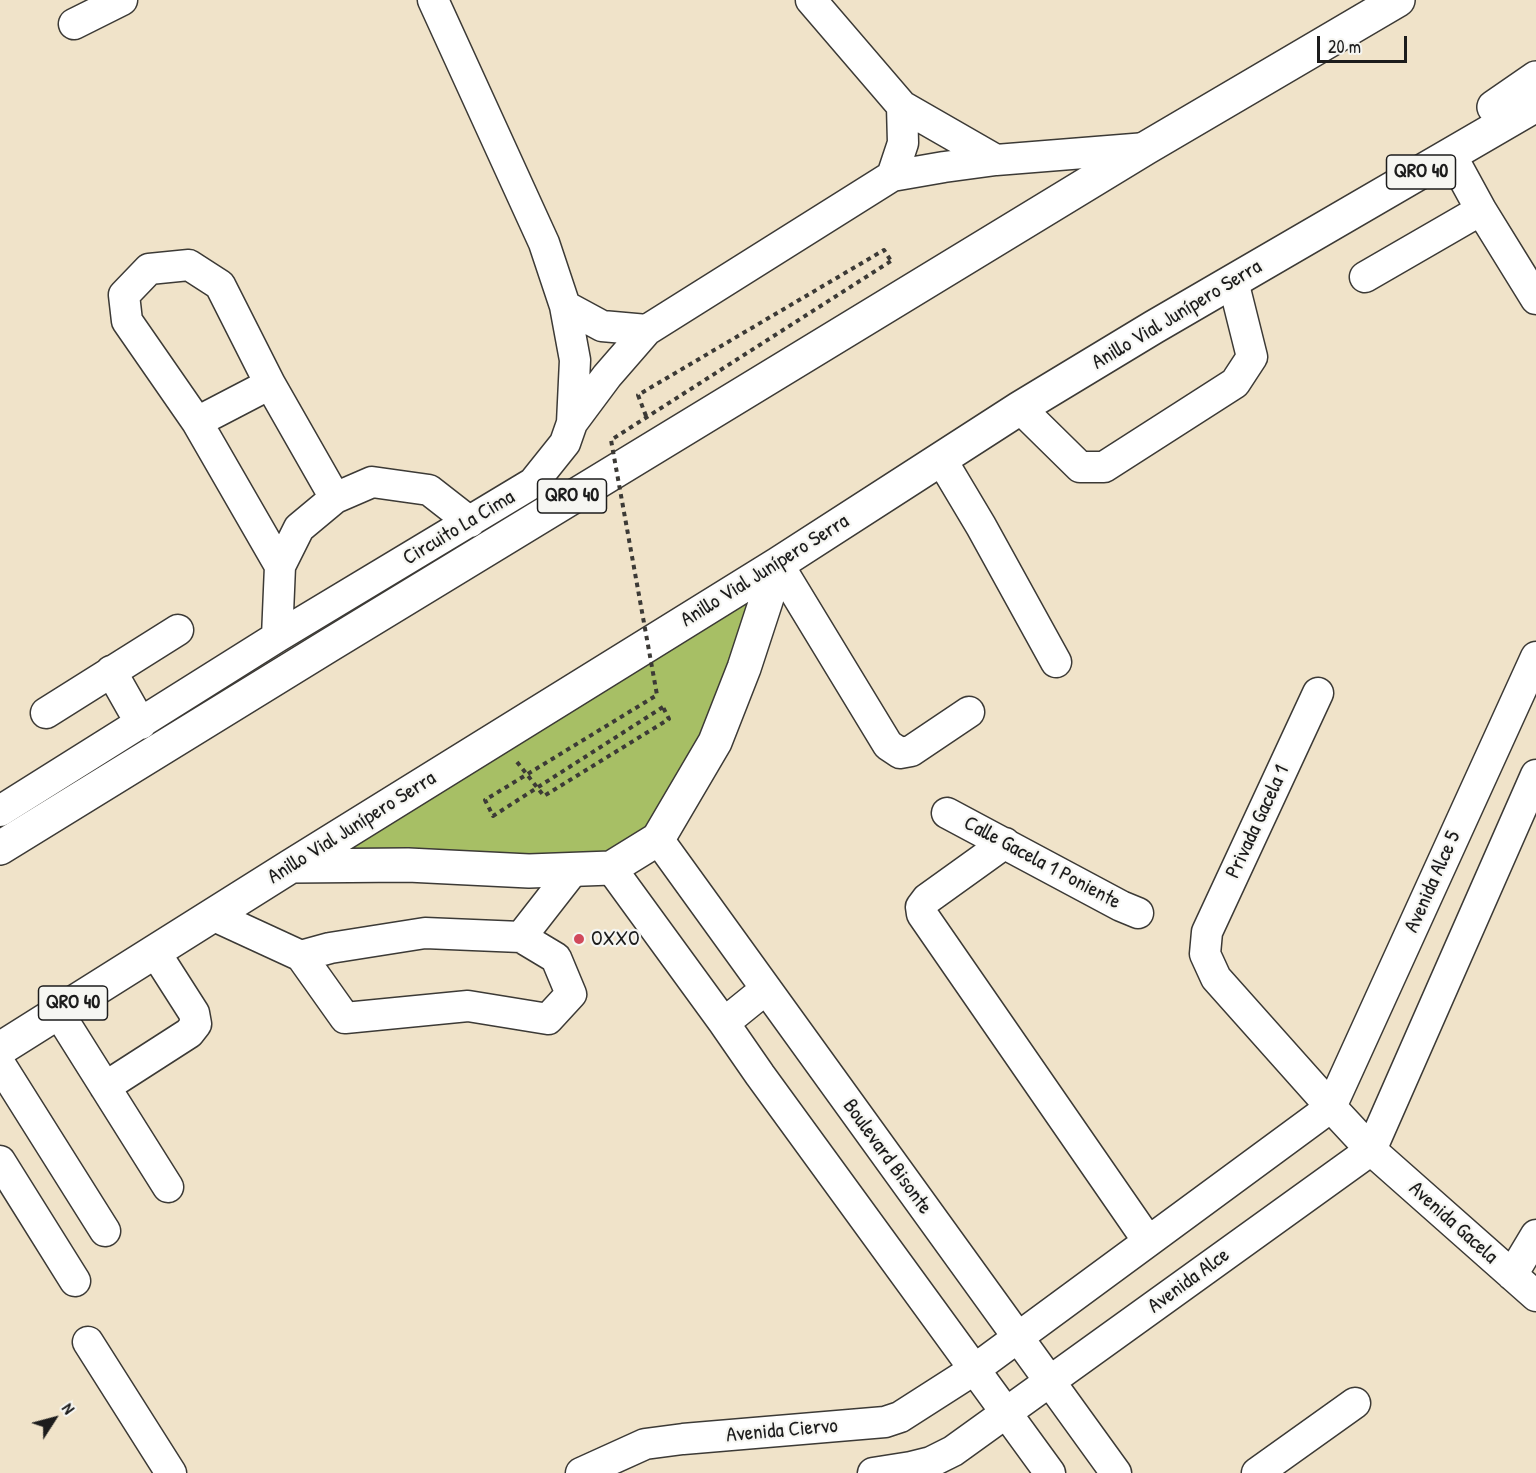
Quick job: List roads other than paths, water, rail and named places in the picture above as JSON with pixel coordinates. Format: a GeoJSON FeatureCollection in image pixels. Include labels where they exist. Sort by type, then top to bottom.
{"type":"FeatureCollection","features":[{"type":"Feature","properties":{"kind":"highway","name":"QRO 40"},"geometry":{"type":"LineString","coordinates":[[0,848],[1146,147],[1398,0]]}},
{"type":"Feature","properties":{"kind":"highway"},"geometry":{"type":"LineString","coordinates":[[1284,67],[1425,0]]}},
{"type":"Feature","properties":{"kind":"highway"},"geometry":{"type":"LineString","coordinates":[[1305,239],[1536,78]]}},
{"type":"Feature","properties":{"kind":"highway","name":"Anillo Vial Junípero Serra"},"geometry":{"type":"LineString","coordinates":[[0,1049],[778,564],[1020,408],[1536,105]]}},
{"type":"Feature","properties":{"kind":"highway"},"geometry":{"type":"LineString","coordinates":[[291,866],[408,865],[529,871],[611,868],[658,839],[715,742],[744,668],[778,564]]}},
{"type":"Feature","properties":{"kind":"street"},"geometry":{"type":"LineString","coordinates":[[74,24],[122,0]]}},
{"type":"Feature","properties":{"kind":"street","name":"Circuito La Cima"},"geometry":{"type":"LineString","coordinates":[[0,811],[277,637],[533,483],[565,443],[572,423],[575,360],[565,306],[544,243],[433,0]]}},
{"type":"Feature","properties":{"kind":"street"},"geometry":{"type":"LineString","coordinates":[[812,0],[902,106],[996,160]]}},
{"type":"Feature","properties":{"kind":"street"},"geometry":{"type":"LineString","coordinates":[[892,177],[903,142],[902,106]]}},
{"type":"Feature","properties":{"kind":"street"},"geometry":{"type":"LineString","coordinates":[[572,423],[607,376],[647,330],[892,177],[996,160],[1146,147]]}},
{"type":"Feature","properties":{"kind":"street"},"geometry":{"type":"LineString","coordinates":[[1451,155],[1481,210],[1536,299]]}},
{"type":"Feature","properties":{"kind":"street"},"geometry":{"type":"LineString","coordinates":[[1365,277],[1481,210]]}},
{"type":"Feature","properties":{"kind":"street"},"geometry":{"type":"LineString","coordinates":[[280,566],[197,422],[127,321],[124,295],[149,269],[189,265],[219,285],[270,384],[335,498]]}},
{"type":"Feature","properties":{"kind":"street"},"geometry":{"type":"LineString","coordinates":[[1020,408],[1080,467],[1104,467],[1235,383],[1252,357],[1233,281]]}},
{"type":"Feature","properties":{"kind":"street"},"geometry":{"type":"LineString","coordinates":[[565,306],[602,326],[647,330]]}},
{"type":"Feature","properties":{"kind":"street"},"geometry":{"type":"LineString","coordinates":[[197,422],[270,384]]}},
{"type":"Feature","properties":{"kind":"street"},"geometry":{"type":"LineString","coordinates":[[941,459],[1056,662]]}},
{"type":"Feature","properties":{"kind":"street"},"geometry":{"type":"LineString","coordinates":[[277,637],[280,566],[298,528],[335,498],[372,483],[429,490],[470,522]]}},
{"type":"Feature","properties":{"kind":"street"},"geometry":{"type":"LineString","coordinates":[[778,564],[888,746],[900,753],[911,751],[969,712]]}},
{"type":"Feature","properties":{"kind":"street"},"geometry":{"type":"LineString","coordinates":[[46,713],[178,630]]}},
{"type":"Feature","properties":{"kind":"street","name":"Avenida Alce 5"},"geometry":{"type":"LineString","coordinates":[[1331,1107],[1536,657]]}},
{"type":"Feature","properties":{"kind":"street"},"geometry":{"type":"LineString","coordinates":[[111,671],[141,724]]}},
{"type":"Feature","properties":{"kind":"street","name":"Privada Gacela 1"},"geometry":{"type":"LineString","coordinates":[[1318,693],[1207,932],[1205,954],[1216,978],[1331,1107]]}},
{"type":"Feature","properties":{"kind":"street"},"geometry":{"type":"LineString","coordinates":[[1371,1150],[1535,779],[1490,757]]}},
{"type":"Feature","properties":{"kind":"street","name":"Calle Gacela 1 Poniente"},"geometry":{"type":"LineString","coordinates":[[947,813],[1138,913]]}},
{"type":"Feature","properties":{"kind":"street","name":"Boulevard Bisonte"},"geometry":{"type":"LineString","coordinates":[[658,839],[1116,1473]]}},
{"type":"Feature","properties":{"kind":"street"},"geometry":{"type":"LineString","coordinates":[[1005,843],[927,899],[921,907],[922,914],[1148,1241]]}},
{"type":"Feature","properties":{"kind":"street"},"geometry":{"type":"LineString","coordinates":[[611,868],[1050,1473]]}},
{"type":"Feature","properties":{"kind":"street"},"geometry":{"type":"LineString","coordinates":[[520,937],[574,869]]}},
{"type":"Feature","properties":{"kind":"street"},"geometry":{"type":"LineString","coordinates":[[212,915],[302,956],[345,1018],[468,1006],[548,1019],[571,994],[556,958],[520,937],[425,933],[330,948],[302,956]]}},
{"type":"Feature","properties":{"kind":"street"},"geometry":{"type":"LineString","coordinates":[[105,1087],[189,1033],[196,1024],[194,1013],[155,952]]}},
{"type":"Feature","properties":{"kind":"street"},"geometry":{"type":"LineString","coordinates":[[724,1023],[766,989]]}},
{"type":"Feature","properties":{"kind":"street"},"geometry":{"type":"LineString","coordinates":[[58,1012],[168,1188]]}},
{"type":"Feature","properties":{"kind":"street"},"geometry":{"type":"LineString","coordinates":[[0,1064],[105,1231]]}},
{"type":"Feature","properties":{"kind":"street"},"geometry":{"type":"LineString","coordinates":[[975,1369],[1331,1107]]}},
{"type":"Feature","properties":{"kind":"street","name":"Avenida Gacela"},"geometry":{"type":"LineString","coordinates":[[1331,1107],[1371,1150],[1536,1296]]}},
{"type":"Feature","properties":{"kind":"street","name":"Avenida Alce"},"geometry":{"type":"LineString","coordinates":[[1006,1412],[1371,1150]]}},
{"type":"Feature","properties":{"kind":"street"},"geometry":{"type":"LineString","coordinates":[[0,1161],[75,1281]]}},
{"type":"Feature","properties":{"kind":"street"},"geometry":{"type":"LineString","coordinates":[[1512,1275],[1536,1234]]}},
{"type":"Feature","properties":{"kind":"street"},"geometry":{"type":"LineString","coordinates":[[88,1342],[171,1473]]}},
{"type":"Feature","properties":{"kind":"street","name":"Avenida Ciervo"},"geometry":{"type":"LineString","coordinates":[[580,1473],[645,1444],[885,1422],[917,1408],[975,1369]]}},
{"type":"Feature","properties":{"kind":"street"},"geometry":{"type":"LineString","coordinates":[[1257,1473],[1355,1404]]}},
{"type":"Feature","properties":{"kind":"street"},"geometry":{"type":"LineString","coordinates":[[873,1473],[931,1462],[953,1451],[1006,1412]]}},
{"type":"Feature","properties":{"kind":"place","name":"OXXO"},"geometry":{"type":"Point","coordinates":[579,939]}}]}
